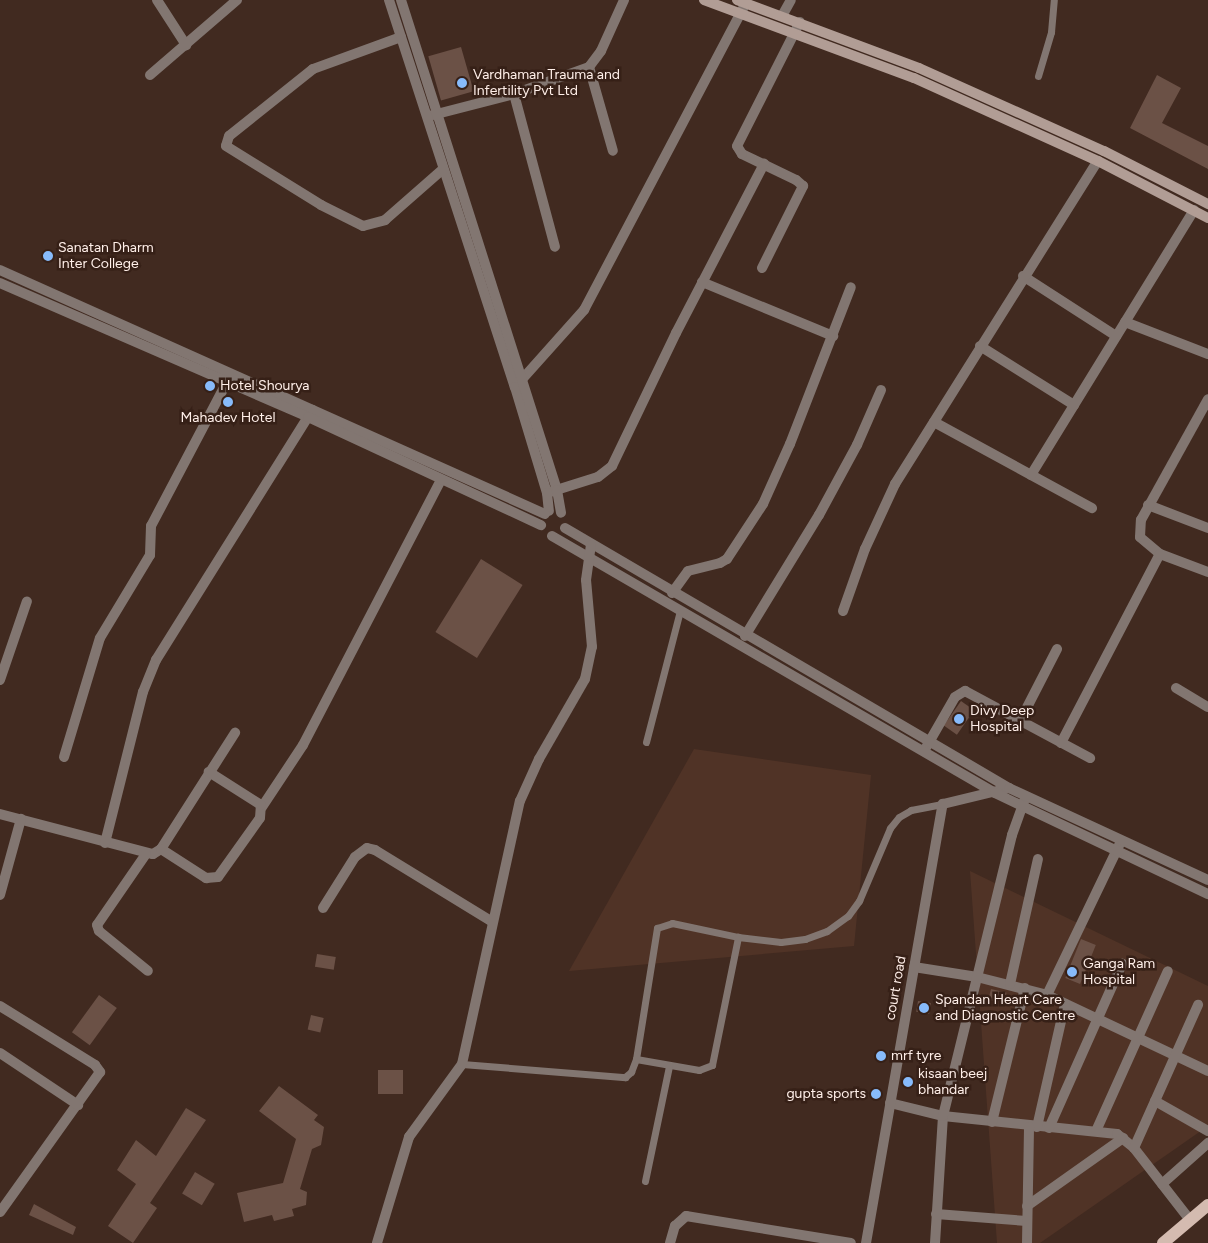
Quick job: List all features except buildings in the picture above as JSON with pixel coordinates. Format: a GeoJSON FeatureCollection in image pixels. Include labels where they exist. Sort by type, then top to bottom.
{"type":"FeatureCollection","features":[{"type":"Feature","properties":{"kind":"main road"},"geometry":{"type":"LineString","coordinates":[[704,0],[741,5],[782,16],[798,27],[1098,161],[1208,218]]}},
{"type":"Feature","properties":{"kind":"main road"},"geometry":{"type":"LineString","coordinates":[[741,5],[798,27],[919,68],[1104,151],[1208,204]]}},
{"type":"Feature","properties":{"kind":"main road"},"geometry":{"type":"LineString","coordinates":[[1162,1243],[1208,1206]]}},
{"type":"Feature","properties":{"kind":"street"},"geometry":{"type":"LineString","coordinates":[[157,0],[186,45]]}},
{"type":"Feature","properties":{"kind":"street"},"geometry":{"type":"LineString","coordinates":[[150,75],[237,0]]}},
{"type":"Feature","properties":{"kind":"street"},"geometry":{"type":"LineString","coordinates":[[389,0],[431,115],[552,491],[566,520],[565,528],[560,534],[552,536]]}},
{"type":"Feature","properties":{"kind":"street"},"geometry":{"type":"LineString","coordinates":[[401,0],[443,169],[518,383]]}},
{"type":"Feature","properties":{"kind":"street"},"geometry":{"type":"LineString","coordinates":[[431,115],[514,94],[589,67],[601,51],[624,0]]}},
{"type":"Feature","properties":{"kind":"street"},"geometry":{"type":"LineString","coordinates":[[782,16],[791,0]]}},
{"type":"Feature","properties":{"kind":"street"},"geometry":{"type":"LineString","coordinates":[[518,383],[584,310],[741,5]]}},
{"type":"Feature","properties":{"kind":"street"},"geometry":{"type":"LineString","coordinates":[[762,268],[803,186],[796,180],[742,154],[737,146],[798,27]]}},
{"type":"Feature","properties":{"kind":"street"},"geometry":{"type":"LineString","coordinates":[[401,37],[313,69],[229,136],[226,146],[321,205],[364,226],[385,220],[443,169]]}},
{"type":"Feature","properties":{"kind":"street"},"geometry":{"type":"LineString","coordinates":[[589,67],[613,151]]}},
{"type":"Feature","properties":{"kind":"street"},"geometry":{"type":"LineString","coordinates":[[514,94],[555,247]]}},
{"type":"Feature","properties":{"kind":"street"},"geometry":{"type":"LineString","coordinates":[[843,611],[882,509],[1023,276],[1098,161]]}},
{"type":"Feature","properties":{"kind":"street"},"geometry":{"type":"LineString","coordinates":[[552,491],[598,477],[612,466],[702,282],[764,164]]}},
{"type":"Feature","properties":{"kind":"street"},"geometry":{"type":"LineString","coordinates":[[1031,475],[1194,210]]}},
{"type":"Feature","properties":{"kind":"street"},"geometry":{"type":"LineString","coordinates":[[0,270],[310,413],[547,513],[561,513]]}},
{"type":"Feature","properties":{"kind":"street"},"geometry":{"type":"LineString","coordinates":[[1023,276],[1116,336]]}},
{"type":"Feature","properties":{"kind":"street"},"geometry":{"type":"LineString","coordinates":[[0,282],[229,377]]}},
{"type":"Feature","properties":{"kind":"street"},"geometry":{"type":"LineString","coordinates":[[702,282],[833,336]]}},
{"type":"Feature","properties":{"kind":"street"},"geometry":{"type":"LineString","coordinates":[[672,593],[688,571],[720,563],[734,551],[763,504],[790,444],[851,287]]}},
{"type":"Feature","properties":{"kind":"street"},"geometry":{"type":"LineString","coordinates":[[1125,322],[1208,354]]}},
{"type":"Feature","properties":{"kind":"street"},"geometry":{"type":"LineString","coordinates":[[980,346],[1074,405]]}},
{"type":"Feature","properties":{"kind":"street"},"geometry":{"type":"LineString","coordinates":[[64,757],[100,638],[150,555],[151,526],[229,377]]}},
{"type":"Feature","properties":{"kind":"street"},"geometry":{"type":"LineString","coordinates":[[745,636],[823,507],[857,445],[881,390]]}},
{"type":"Feature","properties":{"kind":"street"},"geometry":{"type":"LineString","coordinates":[[1208,399],[1148,504],[1141,520],[1140,536],[1160,554],[1208,572]]}},
{"type":"Feature","properties":{"kind":"street"},"geometry":{"type":"LineString","coordinates":[[310,413],[440,480],[541,525],[552,536],[995,793],[1116,851],[1208,888]]}},
{"type":"Feature","properties":{"kind":"street"},"geometry":{"type":"LineString","coordinates":[[105,843],[143,692],[156,660],[310,413]]}},
{"type":"Feature","properties":{"kind":"street"},"geometry":{"type":"LineString","coordinates":[[934,422],[1092,508]]}},
{"type":"Feature","properties":{"kind":"street"},"geometry":{"type":"LineString","coordinates":[[161,849],[206,878],[218,877],[260,818],[262,807],[303,746],[440,480]]}},
{"type":"Feature","properties":{"kind":"street"},"geometry":{"type":"LineString","coordinates":[[541,525],[547,513],[552,491]]}},
{"type":"Feature","properties":{"kind":"street"},"geometry":{"type":"LineString","coordinates":[[1148,504],[1208,528]]}},
{"type":"Feature","properties":{"kind":"street"},"geometry":{"type":"LineString","coordinates":[[565,528],[745,636],[929,740],[1009,788],[1121,839],[1208,888]]}},
{"type":"Feature","properties":{"kind":"street"},"geometry":{"type":"LineString","coordinates":[[377,1243],[409,1137],[462,1064],[491,921],[520,800],[585,679],[590,661],[593,629],[586,580],[591,545]]}},
{"type":"Feature","properties":{"kind":"street"},"geometry":{"type":"LineString","coordinates":[[1061,744],[1160,554]]}},
{"type":"Feature","properties":{"kind":"street"},"geometry":{"type":"LineString","coordinates":[[0,680],[27,601]]}},
{"type":"Feature","properties":{"kind":"street"},"geometry":{"type":"LineString","coordinates":[[1020,721],[1057,649]]}},
{"type":"Feature","properties":{"kind":"street"},"geometry":{"type":"LineString","coordinates":[[1176,688],[1208,707]]}},
{"type":"Feature","properties":{"kind":"street"},"geometry":{"type":"LineString","coordinates":[[924,751],[960,692],[971,693],[1061,744],[1090,758]]}},
{"type":"Feature","properties":{"kind":"street"},"geometry":{"type":"LineString","coordinates":[[0,814],[146,854],[161,849],[235,734]]}},
{"type":"Feature","properties":{"kind":"street"},"geometry":{"type":"LineString","coordinates":[[209,772],[262,807]]}},
{"type":"Feature","properties":{"kind":"street"},"geometry":{"type":"LineString","coordinates":[[943,804],[995,793],[1009,788]]}},
{"type":"Feature","properties":{"kind":"street"},"geometry":{"type":"LineString","coordinates":[[935,1243],[943,1116],[977,976],[1026,796]]}},
{"type":"Feature","properties":{"kind":"street","name":"court road"},"geometry":{"type":"LineString","coordinates":[[866,1243],[943,804]]}},
{"type":"Feature","properties":{"kind":"street"},"geometry":{"type":"LineString","coordinates":[[0,895],[21,819]]}},
{"type":"Feature","properties":{"kind":"street"},"geometry":{"type":"LineString","coordinates":[[1047,995],[1121,839]]}},
{"type":"Feature","properties":{"kind":"street"},"geometry":{"type":"LineString","coordinates":[[323,908],[355,857],[367,848],[375,850],[491,921]]}},
{"type":"Feature","properties":{"kind":"street"},"geometry":{"type":"LineString","coordinates":[[146,854],[98,926],[100,931],[148,971]]}},
{"type":"Feature","properties":{"kind":"street"},"geometry":{"type":"LineString","coordinates":[[1010,984],[1038,859]]}},
{"type":"Feature","properties":{"kind":"street"},"geometry":{"type":"LineString","coordinates":[[1049,1128],[1096,1018],[1122,964]]}},
{"type":"Feature","properties":{"kind":"street"},"geometry":{"type":"LineString","coordinates":[[914,967],[977,976],[1047,995],[1208,1071]]}},
{"type":"Feature","properties":{"kind":"street"},"geometry":{"type":"LineString","coordinates":[[1096,1130],[1136,1037],[1168,971]]}},
{"type":"Feature","properties":{"kind":"street"},"geometry":{"type":"LineString","coordinates":[[992,1122],[1024,988]]}},
{"type":"Feature","properties":{"kind":"street"},"geometry":{"type":"LineString","coordinates":[[1027,1243],[1027,1206],[1033,1127],[1066,1004]]}},
{"type":"Feature","properties":{"kind":"street"},"geometry":{"type":"LineString","coordinates":[[1134,1148],[1198,1005]]}},
{"type":"Feature","properties":{"kind":"street"},"geometry":{"type":"LineString","coordinates":[[0,1006],[99,1069],[99,1076],[0,1212]]}},
{"type":"Feature","properties":{"kind":"street"},"geometry":{"type":"LineString","coordinates":[[0,1053],[78,1105]]}},
{"type":"Feature","properties":{"kind":"street"},"geometry":{"type":"LineString","coordinates":[[1155,1101],[1208,1131]]}},
{"type":"Feature","properties":{"kind":"street"},"geometry":{"type":"LineString","coordinates":[[890,1103],[943,1116],[1033,1127],[1096,1130],[1124,1138],[1134,1148],[1190,1220]]}},
{"type":"Feature","properties":{"kind":"street"},"geometry":{"type":"LineString","coordinates":[[1027,1206],[1124,1138]]}},
{"type":"Feature","properties":{"kind":"street"},"geometry":{"type":"LineString","coordinates":[[1162,1184],[1208,1143]]}},
{"type":"Feature","properties":{"kind":"street"},"geometry":{"type":"LineString","coordinates":[[936,1214],[1027,1221]]}},
{"type":"Feature","properties":{"kind":"street"},"geometry":{"type":"LineString","coordinates":[[670,1243],[675,1226],[686,1216],[851,1243]]}},
{"type":"Feature","properties":{"kind":"lane"},"geometry":{"type":"LineString","coordinates":[[1038,76],[1051,32],[1054,0]]}},
{"type":"Feature","properties":{"kind":"lane"},"geometry":{"type":"LineString","coordinates":[[646,742],[680,611]]}},
{"type":"Feature","properties":{"kind":"lane"},"geometry":{"type":"LineString","coordinates":[[462,1064],[617,1079],[631,1072],[636,1059],[657,928],[672,923],[738,937],[781,942],[805,939],[827,931],[848,916],[859,901],[890,828],[899,817],[911,810],[943,804]]}},
{"type":"Feature","properties":{"kind":"lane"},"geometry":{"type":"LineString","coordinates":[[636,1059],[699,1070],[712,1065],[738,937]]}},
{"type":"Feature","properties":{"kind":"lane"},"geometry":{"type":"LineString","coordinates":[[645,1181],[669,1066]]}},
{"type":"Feature","properties":{"kind":"shaded area"},"geometry":{"type":"Polygon","coordinates":[[[694,749],[871,775],[854,946],[569,971],[694,749]]]}},
{"type":"Feature","properties":{"kind":"shaded area"},"geometry":{"type":"Polygon","coordinates":[[[970,871],[1208,986],[1208,1126],[1040,1243],[997,1243],[970,871]]]}},
{"type":"Feature","properties":{"kind":"place","name":"Vardhaman Trauma and Infertility Pvt Ltd"},"geometry":{"type":"Point","coordinates":[462,83]}},
{"type":"Feature","properties":{"kind":"place","name":"Sanatan Dharm Inter College"},"geometry":{"type":"Point","coordinates":[48,256]}},
{"type":"Feature","properties":{"kind":"place","name":"Hotel Shourya"},"geometry":{"type":"Point","coordinates":[210,386]}},
{"type":"Feature","properties":{"kind":"place","name":"Mahadev Hotel"},"geometry":{"type":"Point","coordinates":[228,402]}},
{"type":"Feature","properties":{"kind":"place","name":"Divy Deep Hospital"},"geometry":{"type":"Point","coordinates":[959,719]}},
{"type":"Feature","properties":{"kind":"place","name":"Ganga Ram Hospital"},"geometry":{"type":"Point","coordinates":[1072,972]}},
{"type":"Feature","properties":{"kind":"place","name":"Spandan Heart Care and Diagnostic Centre"},"geometry":{"type":"Point","coordinates":[924,1008]}},
{"type":"Feature","properties":{"kind":"place","name":"mrf tyre"},"geometry":{"type":"Point","coordinates":[881,1056]}},
{"type":"Feature","properties":{"kind":"place","name":"kisaan beej bhandar"},"geometry":{"type":"Point","coordinates":[908,1082]}},
{"type":"Feature","properties":{"kind":"place","name":"gupta sports"},"geometry":{"type":"Point","coordinates":[876,1094]}}]}
